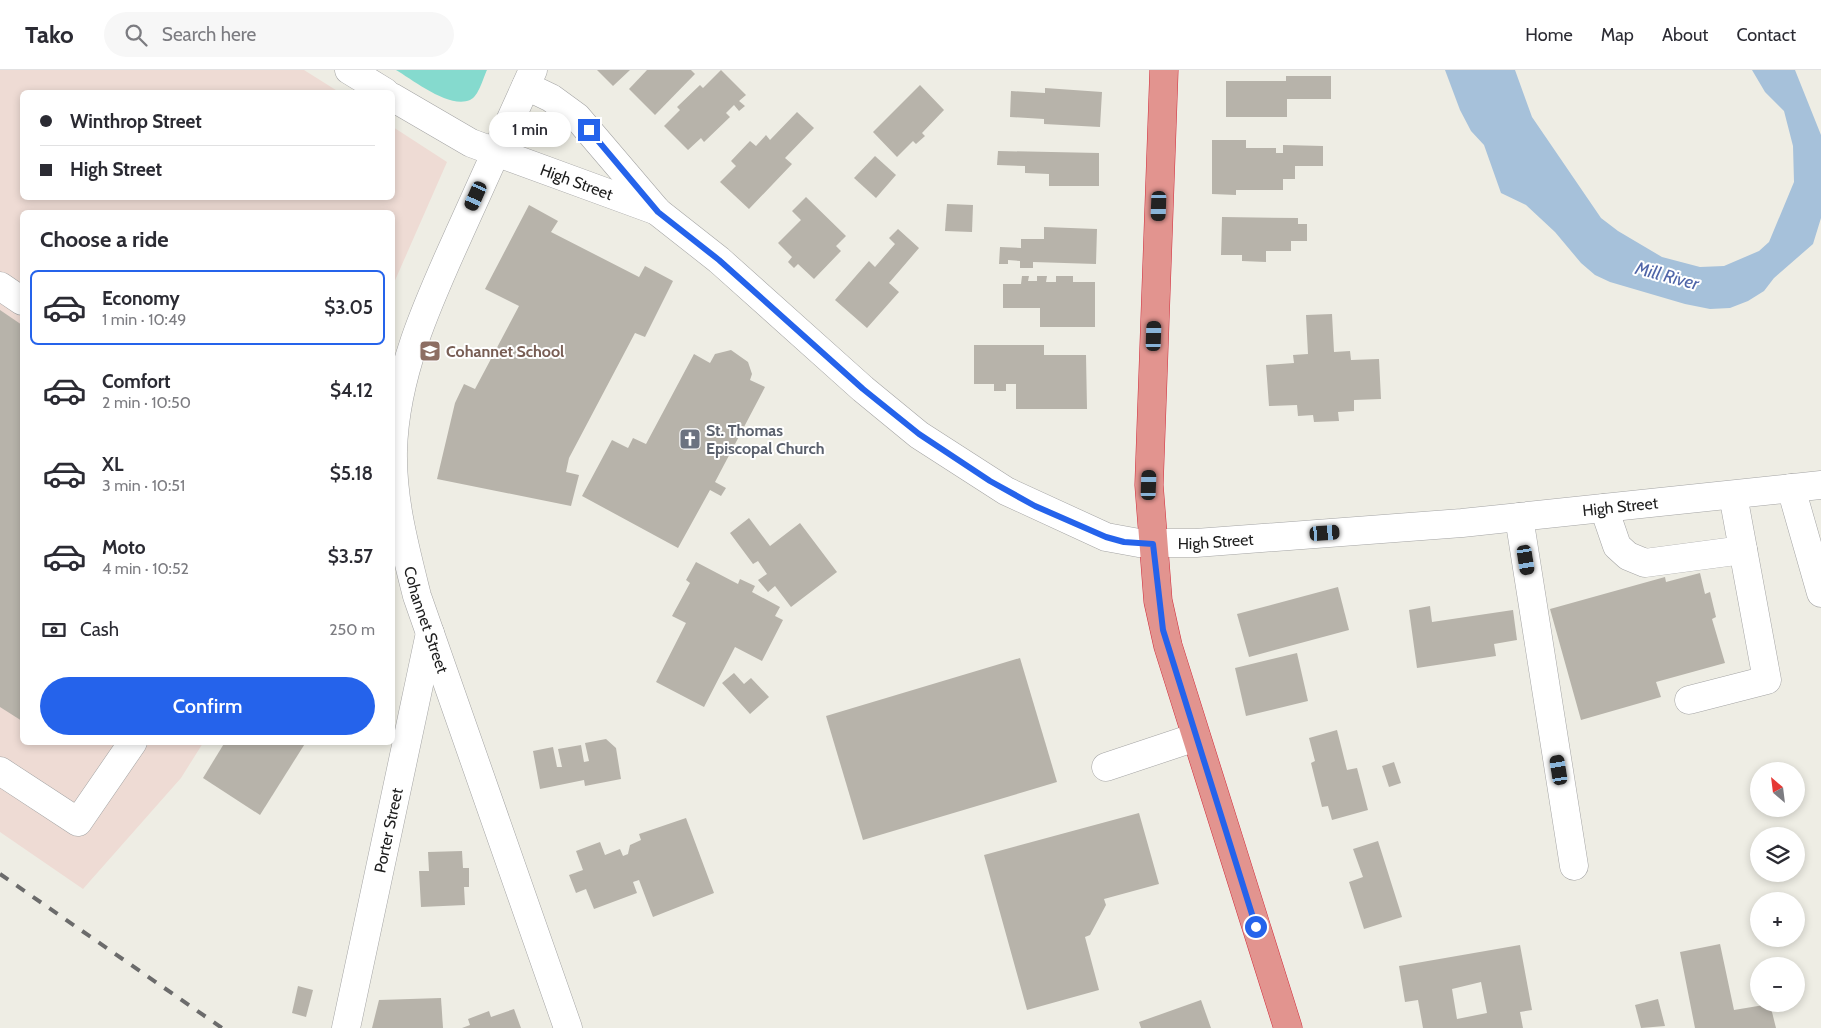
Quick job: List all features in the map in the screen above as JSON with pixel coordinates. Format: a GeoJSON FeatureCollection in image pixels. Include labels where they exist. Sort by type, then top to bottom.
{"type":"FeatureCollection","features":[{"type":"Feature","properties":{"kind":"highway"},"geometry":{"type":"LineString","coordinates":[[1164,70],[1149,485],[1153,544],[1163,630],[1288,1028]]}},
{"type":"Feature","properties":{"kind":"street"},"geometry":{"type":"LineString","coordinates":[[349,70],[382,90]]}},
{"type":"Feature","properties":{"kind":"street","name":"High Street"},"geometry":{"type":"LineString","coordinates":[[529,78],[551,98],[577,116],[658,212],[741,280],[885,408],[946,454],[1006,491],[1079,525],[1124,542],[1153,544],[1196,543],[1519,517],[1821,485]]}},
{"type":"Feature","properties":{"kind":"street","name":"Cohannet Street"},"geometry":{"type":"LineString","coordinates":[[395,438],[404,378],[434,290],[529,78]]}},
{"type":"Feature","properties":{"kind":"street","name":"High Street"},"geometry":{"type":"LineString","coordinates":[[395,99],[449,132],[496,153],[658,212]]}},
{"type":"Feature","properties":{"kind":"street"},"geometry":{"type":"LineString","coordinates":[[0,286],[20,299]]}},
{"type":"Feature","properties":{"kind":"street","name":"Cohannet Street"},"geometry":{"type":"LineString","coordinates":[[395,483],[399,544],[568,1028]]}},
{"type":"Feature","properties":{"kind":"street"},"geometry":{"type":"LineString","coordinates":[[1791,488],[1821,593]]}},
{"type":"Feature","properties":{"kind":"street"},"geometry":{"type":"LineString","coordinates":[[1689,700],[1767,680],[1733,495]]}},
{"type":"Feature","properties":{"kind":"street"},"geometry":{"type":"LineString","coordinates":[[1604,508],[1617,546],[1628,556],[1645,564],[1743,550]]}},
{"type":"Feature","properties":{"kind":"street"},"geometry":{"type":"LineString","coordinates":[[1519,517],[1574,866]]}},
{"type":"Feature","properties":{"kind":"street","name":"Porter Street"},"geometry":{"type":"LineString","coordinates":[[346,1028],[430,632]]}},
{"type":"Feature","properties":{"kind":"street"},"geometry":{"type":"LineString","coordinates":[[1106,767],[1196,737]]}},
{"type":"Feature","properties":{"kind":"street"},"geometry":{"type":"LineString","coordinates":[[0,771],[78,822],[131,745]]}},
{"type":"Feature","properties":{"kind":"shaded area"},"geometry":{"type":"Polygon","coordinates":[[[0,70],[304,70],[336,90],[20,90],[20,200],[395,200],[395,128],[447,162],[395,280],[395,210],[20,210],[20,745],[202,745],[181,778],[83,889],[0,832],[0,70]]]}},
{"type":"Feature","properties":{"kind":"shaded area"},"geometry":{"type":"Polygon","coordinates":[[[396,70],[487,70],[476,95],[470,100],[461,102],[442,97],[396,70]]]}},
{"type":"Feature","properties":{"kind":"water","name":"Mill River"},"geometry":{"type":"Polygon","coordinates":[[[1445,70],[1515,70],[1532,117],[1601,218],[1618,231],[1662,257],[1700,267],[1724,266],[1759,251],[1769,242],[1794,182],[1793,146],[1784,111],[1765,92],[1752,70],[1795,70],[1821,135],[1821,218],[1813,244],[1774,278],[1764,291],[1748,301],[1730,308],[1710,309],[1685,304],[1610,282],[1595,275],[1581,263],[1555,232],[1526,205],[1501,193],[1484,145],[1471,131],[1460,110],[1445,70]]]}},
{"type":"Feature","properties":{"kind":"building"},"geometry":{"type":"Polygon","coordinates":[[[597,70],[630,70],[613,86],[597,70]]]}},
{"type":"Feature","properties":{"kind":"building"},"geometry":{"type":"Polygon","coordinates":[[[647,70],[691,70],[695,74],[655,115],[629,89],[647,70]]]}},
{"type":"Feature","properties":{"kind":"building"},"geometry":{"type":"Polygon","coordinates":[[[721,70],[746,95],[739,101],[745,106],[739,111],[734,105],[726,113],[730,117],[704,142],[701,138],[688,150],[664,126],[680,110],[677,107],[700,85],[703,88],[721,70]]]}},
{"type":"Feature","properties":{"kind":"building"},"geometry":{"type":"Polygon","coordinates":[[[1286,76],[1331,76],[1331,99],[1287,99],[1287,117],[1226,117],[1226,81],[1286,81],[1286,76]]]}},
{"type":"Feature","properties":{"kind":"building"},"geometry":{"type":"Polygon","coordinates":[[[920,85],[944,110],[922,133],[925,136],[916,144],[913,141],[897,157],[873,132],[920,85]]]}},
{"type":"Feature","properties":{"kind":"building"},"geometry":{"type":"Polygon","coordinates":[[[1045,88],[1102,92],[1100,127],[1044,124],[1044,119],[1010,117],[1011,91],[1045,93],[1045,88]]]}},
{"type":"Feature","properties":{"kind":"building"},"geometry":{"type":"Polygon","coordinates":[[[797,112],[814,128],[785,158],[792,164],[749,209],[720,182],[736,166],[731,161],[750,141],[756,146],[766,135],[770,140],[797,112]]]}},
{"type":"Feature","properties":{"kind":"building"},"geometry":{"type":"Polygon","coordinates":[[[1212,140],[1246,140],[1246,148],[1276,148],[1276,153],[1283,153],[1283,145],[1323,146],[1323,166],[1295,166],[1295,179],[1283,179],[1283,190],[1236,190],[1236,195],[1212,194],[1212,140]]]}},
{"type":"Feature","properties":{"kind":"building"},"geometry":{"type":"Polygon","coordinates":[[[998,151],[1099,153],[1099,186],[1049,186],[1049,174],[1025,173],[1025,166],[997,165],[998,151]]]}},
{"type":"Feature","properties":{"kind":"building"},"geometry":{"type":"Polygon","coordinates":[[[875,156],[896,175],[876,198],[854,178],[875,156]]]}},
{"type":"Feature","properties":{"kind":"building"},"geometry":{"type":"Polygon","coordinates":[[[806,197],[846,236],[836,246],[841,251],[814,279],[798,264],[794,268],[788,262],[792,257],[778,243],[801,220],[792,211],[806,197]]]}},
{"type":"Feature","properties":{"kind":"building"},"geometry":{"type":"Polygon","coordinates":[[[947,204],[973,205],[972,232],[945,231],[947,204]]]}},
{"type":"Feature","properties":{"kind":"building"},"geometry":{"type":"Polygon","coordinates":[[[529,205],[558,221],[551,232],[639,277],[645,266],[673,281],[645,337],[635,333],[569,458],[566,472],[579,475],[571,506],[437,479],[455,403],[464,384],[475,389],[519,306],[485,289],[529,205]]]}},
{"type":"Feature","properties":{"kind":"building"},"geometry":{"type":"Polygon","coordinates":[[[1222,217],[1298,218],[1298,224],[1307,224],[1307,241],[1291,241],[1291,251],[1266,251],[1266,262],[1242,261],[1242,255],[1221,255],[1222,217]]]}},
{"type":"Feature","properties":{"kind":"building"},"geometry":{"type":"Polygon","coordinates":[[[1044,227],[1097,229],[1096,264],[1033,262],[1033,268],[1020,268],[1020,261],[1008,260],[1008,264],[999,264],[1000,247],[1021,248],[1021,239],[1044,239],[1044,227]]]}},
{"type":"Feature","properties":{"kind":"building"},"geometry":{"type":"Polygon","coordinates":[[[898,229],[919,248],[889,283],[899,292],[867,328],[835,300],[869,261],[875,267],[895,244],[889,238],[898,229]]]}},
{"type":"Feature","properties":{"kind":"building"},"geometry":{"type":"Polygon","coordinates":[[[1022,276],[1029,276],[1028,281],[1037,281],[1037,276],[1047,276],[1046,282],[1056,282],[1056,276],[1073,276],[1073,282],[1095,282],[1095,327],[1040,327],[1040,308],[1003,308],[1003,284],[1021,284],[1022,276]]]}},
{"type":"Feature","properties":{"kind":"building"},"geometry":{"type":"Polygon","coordinates":[[[0,310],[20,324],[20,720],[0,707],[0,310]]]}},
{"type":"Feature","properties":{"kind":"building"},"geometry":{"type":"Polygon","coordinates":[[[1332,314],[1334,352],[1350,351],[1351,360],[1379,359],[1381,399],[1354,400],[1354,411],[1338,412],[1339,421],[1314,422],[1313,415],[1298,416],[1297,405],[1269,406],[1266,365],[1294,363],[1293,355],[1308,354],[1306,315],[1332,314]]]}},
{"type":"Feature","properties":{"kind":"building"},"geometry":{"type":"Polygon","coordinates":[[[974,345],[1044,345],[1044,355],[1086,355],[1087,409],[1016,409],[1016,384],[1006,384],[1006,391],[994,391],[994,384],[974,384],[974,345]]]}},
{"type":"Feature","properties":{"kind":"building"},"geometry":{"type":"Polygon","coordinates":[[[731,350],[748,362],[752,374],[750,380],[765,387],[715,482],[726,488],[721,496],[710,490],[678,548],[582,496],[612,440],[628,448],[633,438],[646,444],[694,354],[710,363],[715,354],[731,350]]]}},
{"type":"Feature","properties":{"kind":"building"},"geometry":{"type":"Polygon","coordinates":[[[749,518],[770,546],[800,523],[837,572],[791,607],[775,586],[768,592],[758,580],[767,574],[758,561],[753,564],[730,533],[749,518]]]}},
{"type":"Feature","properties":{"kind":"building"},"geometry":{"type":"Polygon","coordinates":[[[696,562],[738,584],[740,579],[755,586],[752,592],[780,607],[775,616],[783,620],[762,661],[735,647],[704,707],[656,682],[686,623],[672,616],[690,583],[686,580],[696,562]]]}},
{"type":"Feature","properties":{"kind":"building"},"geometry":{"type":"Polygon","coordinates":[[[1700,573],[1705,594],[1710,592],[1716,617],[1712,619],[1725,663],[1656,682],[1661,697],[1581,720],[1550,609],[1665,577],[1666,582],[1700,573]]]}},
{"type":"Feature","properties":{"kind":"building"},"geometry":{"type":"Polygon","coordinates":[[[1338,587],[1349,630],[1249,657],[1237,614],[1338,587]]]}},
{"type":"Feature","properties":{"kind":"building"},"geometry":{"type":"Polygon","coordinates":[[[1430,606],[1432,622],[1513,610],[1517,640],[1494,644],[1496,656],[1417,668],[1409,610],[1430,606]]]}},
{"type":"Feature","properties":{"kind":"building"},"geometry":{"type":"Polygon","coordinates":[[[1297,653],[1308,701],[1246,716],[1235,668],[1297,653]]]}},
{"type":"Feature","properties":{"kind":"building"},"geometry":{"type":"Polygon","coordinates":[[[1020,658],[1057,782],[863,840],[826,716],[1020,658]]]}},
{"type":"Feature","properties":{"kind":"building"},"geometry":{"type":"Polygon","coordinates":[[[734,673],[744,684],[751,678],[769,697],[750,714],[722,683],[734,673]]]}},
{"type":"Feature","properties":{"kind":"building"},"geometry":{"type":"Polygon","coordinates":[[[1337,730],[1347,770],[1357,768],[1368,810],[1332,820],[1328,806],[1322,807],[1311,763],[1315,761],[1309,738],[1337,730]]]}},
{"type":"Feature","properties":{"kind":"building"},"geometry":{"type":"Polygon","coordinates":[[[606,739],[616,748],[621,779],[585,786],[584,780],[540,789],[533,751],[553,747],[557,767],[562,767],[558,749],[581,745],[584,762],[589,761],[585,743],[606,739]]]}},
{"type":"Feature","properties":{"kind":"building"},"geometry":{"type":"Polygon","coordinates":[[[223,745],[304,745],[260,815],[203,778],[223,745]]]}},
{"type":"Feature","properties":{"kind":"building"},"geometry":{"type":"Polygon","coordinates":[[[1394,762],[1401,783],[1389,787],[1382,766],[1394,762]]]}},
{"type":"Feature","properties":{"kind":"building"},"geometry":{"type":"Polygon","coordinates":[[[1139,813],[1159,884],[1104,899],[1106,905],[1090,935],[1085,937],[1099,990],[1027,1010],[984,855],[1139,813]]]}},
{"type":"Feature","properties":{"kind":"building"},"geometry":{"type":"Polygon","coordinates":[[[686,818],[714,893],[653,917],[639,880],[633,882],[637,893],[594,909],[586,889],[576,893],[569,875],[583,870],[576,851],[600,842],[605,855],[620,849],[623,856],[628,854],[630,845],[641,840],[639,834],[686,818]]]}},
{"type":"Feature","properties":{"kind":"building"},"geometry":{"type":"Polygon","coordinates":[[[1378,841],[1402,917],[1364,929],[1349,882],[1363,877],[1353,849],[1378,841]]]}},
{"type":"Feature","properties":{"kind":"building"},"geometry":{"type":"Polygon","coordinates":[[[462,851],[463,868],[469,868],[469,887],[464,887],[465,905],[421,907],[419,871],[429,871],[428,852],[462,851]]]}},
{"type":"Feature","properties":{"kind":"building"},"geometry":{"type":"Polygon","coordinates":[[[1720,944],[1734,1010],[1750,1007],[1750,1012],[1772,1012],[1776,1028],[1695,1028],[1680,952],[1720,944]]]}},
{"type":"Feature","properties":{"kind":"building"},"geometry":{"type":"Polygon","coordinates":[[[1520,945],[1532,1010],[1520,1012],[1523,1028],[1423,1028],[1418,1000],[1405,1002],[1399,966],[1520,945]],[[1481,982],[1452,989],[1457,1019],[1487,1013],[1481,982]]]}},
{"type":"Feature","properties":{"kind":"building"},"geometry":{"type":"Polygon","coordinates":[[[298,986],[313,990],[306,1017],[292,1013],[298,986]]]}},
{"type":"Feature","properties":{"kind":"building"},"geometry":{"type":"Polygon","coordinates":[[[441,998],[443,1028],[372,1028],[379,1000],[441,998]]]}},
{"type":"Feature","properties":{"kind":"building"},"geometry":{"type":"Polygon","coordinates":[[[1658,999],[1665,1026],[1641,1028],[1635,1005],[1658,999]]]}},
{"type":"Feature","properties":{"kind":"building"},"geometry":{"type":"Polygon","coordinates":[[[1201,1000],[1211,1028],[1141,1028],[1139,1022],[1201,1000]]]}},
{"type":"Feature","properties":{"kind":"building"},"geometry":{"type":"Polygon","coordinates":[[[514,1009],[521,1028],[462,1028],[470,1025],[468,1019],[489,1011],[491,1017],[514,1009]]]}},
{"type":"Feature","properties":{"kind":"railway"},"geometry":{"type":"LineString","coordinates":[[0,874],[222,1028]]}},
{"type":"Feature","properties":{"kind":"place","name":"Cohannet School"},"geometry":{"type":"Point","coordinates":[430,351]}},
{"type":"Feature","properties":{"kind":"place","name":"St. Thomas Episcopal Church"},"geometry":{"type":"Point","coordinates":[690,439]}},
{"type":"Feature","properties":{"kind":"route"},"geometry":{"type":"LineString","coordinates":[[589,130],[658,212],[719,260],[863,389],[946,454],[1006,491],[1035,506],[1106,537],[1124,542],[1153,544],[1158,601],[1163,630],[1256,927]]}}]}
